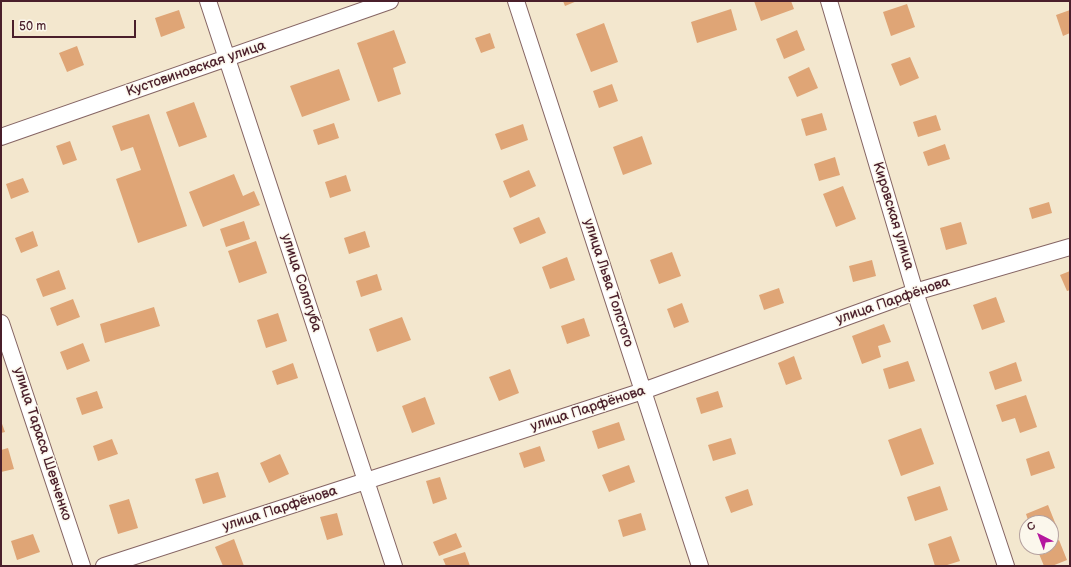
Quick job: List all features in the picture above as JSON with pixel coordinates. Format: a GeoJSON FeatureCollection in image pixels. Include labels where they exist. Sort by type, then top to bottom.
{"type":"FeatureCollection","features":[{"type":"Feature","properties":{"kind":"street","name":"улица Сологуба"},"geometry":{"type":"LineString","coordinates":[[208,1],[394,566]]}},
{"type":"Feature","properties":{"kind":"street","name":"Кустовиновская улица"},"geometry":{"type":"LineString","coordinates":[[1,137],[390,1]]}},
{"type":"Feature","properties":{"kind":"street","name":"улица Льва Толстого"},"geometry":{"type":"LineString","coordinates":[[516,1],[700,566]]}},
{"type":"Feature","properties":{"kind":"street","name":"Кировская улица"},"geometry":{"type":"LineString","coordinates":[[828,1],[916,292],[1006,566]]}},
{"type":"Feature","properties":{"kind":"street","name":"улица Парфёнова"},"geometry":{"type":"LineString","coordinates":[[104,566],[366,482],[643,390],[916,292],[1070,247]]}},
{"type":"Feature","properties":{"kind":"street","name":"улица Тараса Шевченко"},"geometry":{"type":"LineString","coordinates":[[1,323],[82,566]]}},
{"type":"Feature","properties":{"kind":"building"},"geometry":{"type":"Polygon","coordinates":[[[563,1],[577,1],[565,6],[563,1]]]}},
{"type":"Feature","properties":{"kind":"building"},"geometry":{"type":"Polygon","coordinates":[[[754,1],[791,1],[794,9],[761,21],[754,1]]]}},
{"type":"Feature","properties":{"kind":"building"},"geometry":{"type":"Polygon","coordinates":[[[907,4],[915,27],[891,36],[883,12],[907,4]]]}},
{"type":"Feature","properties":{"kind":"building"},"geometry":{"type":"Polygon","coordinates":[[[731,9],[737,30],[697,43],[691,22],[731,9]]]}},
{"type":"Feature","properties":{"kind":"building"},"geometry":{"type":"Polygon","coordinates":[[[179,10],[185,28],[161,37],[155,18],[179,10]]]}},
{"type":"Feature","properties":{"kind":"building"},"geometry":{"type":"Polygon","coordinates":[[[1070,10],[1070,33],[1063,36],[1056,15],[1070,10]]]}},
{"type":"Feature","properties":{"kind":"building"},"geometry":{"type":"Polygon","coordinates":[[[604,23],[618,62],[591,72],[576,34],[604,23]]]}},
{"type":"Feature","properties":{"kind":"building"},"geometry":{"type":"Polygon","coordinates":[[[394,30],[406,63],[393,68],[401,94],[378,102],[357,43],[394,30]]]}},
{"type":"Feature","properties":{"kind":"building"},"geometry":{"type":"Polygon","coordinates":[[[797,30],[805,50],[784,59],[776,39],[797,30]]]}},
{"type":"Feature","properties":{"kind":"building"},"geometry":{"type":"Polygon","coordinates":[[[490,33],[495,48],[481,53],[475,38],[490,33]]]}},
{"type":"Feature","properties":{"kind":"building"},"geometry":{"type":"Polygon","coordinates":[[[77,46],[84,65],[67,72],[59,53],[77,46]]]}},
{"type":"Feature","properties":{"kind":"building"},"geometry":{"type":"Polygon","coordinates":[[[910,57],[919,78],[900,86],[891,64],[910,57]]]}},
{"type":"Feature","properties":{"kind":"building"},"geometry":{"type":"Polygon","coordinates":[[[809,67],[818,88],[797,97],[788,77],[809,67]]]}},
{"type":"Feature","properties":{"kind":"building"},"geometry":{"type":"Polygon","coordinates":[[[339,69],[350,100],[302,117],[290,86],[339,69]]]}},
{"type":"Feature","properties":{"kind":"building"},"geometry":{"type":"Polygon","coordinates":[[[612,84],[618,101],[599,108],[593,91],[612,84]]]}},
{"type":"Feature","properties":{"kind":"building"},"geometry":{"type":"Polygon","coordinates":[[[194,102],[207,137],[179,147],[166,112],[194,102]]]}},
{"type":"Feature","properties":{"kind":"building"},"geometry":{"type":"Polygon","coordinates":[[[822,113],[827,130],[806,136],[801,119],[822,113]]]}},
{"type":"Feature","properties":{"kind":"building"},"geometry":{"type":"Polygon","coordinates":[[[149,114],[187,226],[138,243],[116,179],[141,170],[133,147],[121,151],[112,126],[149,114]]]}},
{"type":"Feature","properties":{"kind":"building"},"geometry":{"type":"Polygon","coordinates":[[[936,115],[941,130],[918,137],[913,122],[936,115]]]}},
{"type":"Feature","properties":{"kind":"building"},"geometry":{"type":"Polygon","coordinates":[[[334,123],[339,138],[318,145],[313,130],[334,123]]]}},
{"type":"Feature","properties":{"kind":"building"},"geometry":{"type":"Polygon","coordinates":[[[523,124],[528,140],[501,150],[495,134],[523,124]]]}},
{"type":"Feature","properties":{"kind":"building"},"geometry":{"type":"Polygon","coordinates":[[[642,136],[652,164],[623,175],[613,147],[642,136]]]}},
{"type":"Feature","properties":{"kind":"building"},"geometry":{"type":"Polygon","coordinates":[[[70,141],[77,160],[63,165],[56,146],[70,141]]]}},
{"type":"Feature","properties":{"kind":"building"},"geometry":{"type":"Polygon","coordinates":[[[945,144],[950,159],[928,166],[923,152],[945,144]]]}},
{"type":"Feature","properties":{"kind":"building"},"geometry":{"type":"Polygon","coordinates":[[[835,157],[840,175],[819,181],[814,164],[835,157]]]}},
{"type":"Feature","properties":{"kind":"building"},"geometry":{"type":"Polygon","coordinates":[[[529,170],[536,186],[510,198],[503,181],[529,170]]]}},
{"type":"Feature","properties":{"kind":"building"},"geometry":{"type":"Polygon","coordinates":[[[234,174],[243,196],[254,191],[260,205],[203,227],[189,192],[234,174]]]}},
{"type":"Feature","properties":{"kind":"building"},"geometry":{"type":"Polygon","coordinates":[[[346,175],[351,191],[330,198],[325,182],[346,175]]]}},
{"type":"Feature","properties":{"kind":"building"},"geometry":{"type":"Polygon","coordinates":[[[23,178],[29,192],[11,199],[6,184],[23,178]]]}},
{"type":"Feature","properties":{"kind":"building"},"geometry":{"type":"Polygon","coordinates":[[[843,186],[856,219],[836,227],[823,194],[843,186]]]}},
{"type":"Feature","properties":{"kind":"building"},"geometry":{"type":"Polygon","coordinates":[[[1049,202],[1052,213],[1032,219],[1029,208],[1049,202]]]}},
{"type":"Feature","properties":{"kind":"building"},"geometry":{"type":"Polygon","coordinates":[[[539,217],[546,233],[520,244],[513,228],[539,217]]]}},
{"type":"Feature","properties":{"kind":"building"},"geometry":{"type":"Polygon","coordinates":[[[244,221],[250,239],[226,247],[220,229],[244,221]]]}},
{"type":"Feature","properties":{"kind":"building"},"geometry":{"type":"Polygon","coordinates":[[[961,222],[967,244],[946,250],[940,228],[961,222]]]}},
{"type":"Feature","properties":{"kind":"building"},"geometry":{"type":"Polygon","coordinates":[[[33,231],[38,246],[21,253],[15,238],[33,231]]]}},
{"type":"Feature","properties":{"kind":"building"},"geometry":{"type":"Polygon","coordinates":[[[365,231],[370,247],[349,254],[344,238],[365,231]]]}},
{"type":"Feature","properties":{"kind":"building"},"geometry":{"type":"Polygon","coordinates":[[[256,241],[267,273],[239,283],[228,251],[256,241]]]}},
{"type":"Feature","properties":{"kind":"building"},"geometry":{"type":"Polygon","coordinates":[[[672,252],[681,276],[659,284],[650,260],[672,252]]]}},
{"type":"Feature","properties":{"kind":"building"},"geometry":{"type":"Polygon","coordinates":[[[567,257],[575,280],[550,289],[542,267],[567,257]]]}},
{"type":"Feature","properties":{"kind":"building"},"geometry":{"type":"Polygon","coordinates":[[[872,260],[876,276],[853,282],[849,266],[872,260]]]}},
{"type":"Feature","properties":{"kind":"building"},"geometry":{"type":"Polygon","coordinates":[[[59,270],[66,289],[43,297],[36,279],[59,270]]]}},
{"type":"Feature","properties":{"kind":"building"},"geometry":{"type":"Polygon","coordinates":[[[1070,271],[1070,290],[1067,291],[1060,275],[1070,271]]]}},
{"type":"Feature","properties":{"kind":"building"},"geometry":{"type":"Polygon","coordinates":[[[377,274],[382,290],[361,297],[356,281],[377,274]]]}},
{"type":"Feature","properties":{"kind":"building"},"geometry":{"type":"Polygon","coordinates":[[[779,288],[784,303],[764,310],[759,295],[779,288]]]}},
{"type":"Feature","properties":{"kind":"building"},"geometry":{"type":"Polygon","coordinates":[[[996,297],[1005,322],[982,330],[973,305],[996,297]]]}},
{"type":"Feature","properties":{"kind":"building"},"geometry":{"type":"Polygon","coordinates":[[[73,299],[80,317],[57,326],[50,308],[73,299]]]}},
{"type":"Feature","properties":{"kind":"building"},"geometry":{"type":"Polygon","coordinates":[[[682,303],[689,322],[674,328],[667,309],[682,303]]]}},
{"type":"Feature","properties":{"kind":"building"},"geometry":{"type":"Polygon","coordinates":[[[154,307],[160,326],[105,343],[100,324],[154,307]]]}},
{"type":"Feature","properties":{"kind":"building"},"geometry":{"type":"Polygon","coordinates":[[[278,313],[287,341],[266,348],[257,320],[278,313]]]}},
{"type":"Feature","properties":{"kind":"building"},"geometry":{"type":"Polygon","coordinates":[[[402,317],[411,340],[377,352],[369,329],[402,317]]]}},
{"type":"Feature","properties":{"kind":"building"},"geometry":{"type":"Polygon","coordinates":[[[584,318],[590,336],[567,344],[561,326],[584,318]]]}},
{"type":"Feature","properties":{"kind":"building"},"geometry":{"type":"Polygon","coordinates":[[[884,324],[891,342],[878,346],[881,357],[862,364],[852,336],[884,324]]]}},
{"type":"Feature","properties":{"kind":"building"},"geometry":{"type":"Polygon","coordinates":[[[83,343],[90,361],[67,370],[60,352],[83,343]]]}},
{"type":"Feature","properties":{"kind":"building"},"geometry":{"type":"Polygon","coordinates":[[[794,356],[802,379],[786,385],[778,363],[794,356]]]}},
{"type":"Feature","properties":{"kind":"building"},"geometry":{"type":"Polygon","coordinates":[[[908,361],[915,381],[889,389],[883,369],[908,361]]]}},
{"type":"Feature","properties":{"kind":"building"},"geometry":{"type":"Polygon","coordinates":[[[1016,362],[1022,381],[995,390],[989,372],[1016,362]]]}},
{"type":"Feature","properties":{"kind":"building"},"geometry":{"type":"Polygon","coordinates":[[[293,363],[298,378],[277,385],[272,371],[293,363]]]}},
{"type":"Feature","properties":{"kind":"building"},"geometry":{"type":"Polygon","coordinates":[[[510,369],[519,393],[499,401],[489,377],[510,369]]]}},
{"type":"Feature","properties":{"kind":"building"},"geometry":{"type":"Polygon","coordinates":[[[97,391],[103,408],[82,415],[76,398],[97,391]]]}},
{"type":"Feature","properties":{"kind":"building"},"geometry":{"type":"Polygon","coordinates":[[[718,391],[723,407],[701,414],[696,398],[718,391]]]}},
{"type":"Feature","properties":{"kind":"building"},"geometry":{"type":"Polygon","coordinates":[[[1026,395],[1037,427],[1020,433],[1015,418],[1002,422],[996,405],[1026,395]]]}},
{"type":"Feature","properties":{"kind":"building"},"geometry":{"type":"Polygon","coordinates":[[[425,397],[435,424],[412,433],[402,406],[425,397]]]}},
{"type":"Feature","properties":{"kind":"building"},"geometry":{"type":"Polygon","coordinates":[[[1,421],[5,432],[1,433],[1,421]]]}},
{"type":"Feature","properties":{"kind":"building"},"geometry":{"type":"Polygon","coordinates":[[[619,422],[625,440],[598,449],[592,431],[619,422]]]}},
{"type":"Feature","properties":{"kind":"building"},"geometry":{"type":"Polygon","coordinates":[[[921,428],[934,464],[901,476],[888,440],[921,428]]]}},
{"type":"Feature","properties":{"kind":"building"},"geometry":{"type":"Polygon","coordinates":[[[731,438],[736,454],[713,461],[708,445],[731,438]]]}},
{"type":"Feature","properties":{"kind":"building"},"geometry":{"type":"Polygon","coordinates":[[[112,439],[118,454],[98,461],[93,446],[112,439]]]}},
{"type":"Feature","properties":{"kind":"building"},"geometry":{"type":"Polygon","coordinates":[[[540,446],[545,461],[524,468],[519,453],[540,446]]]}},
{"type":"Feature","properties":{"kind":"building"},"geometry":{"type":"Polygon","coordinates":[[[8,448],[14,469],[1,472],[1,450],[8,448]]]}},
{"type":"Feature","properties":{"kind":"building"},"geometry":{"type":"Polygon","coordinates":[[[1049,451],[1055,468],[1031,476],[1026,459],[1049,451]]]}},
{"type":"Feature","properties":{"kind":"building"},"geometry":{"type":"Polygon","coordinates":[[[280,454],[289,474],[269,483],[260,463],[280,454]]]}},
{"type":"Feature","properties":{"kind":"building"},"geometry":{"type":"Polygon","coordinates":[[[629,465],[635,482],[609,492],[602,475],[629,465]]]}},
{"type":"Feature","properties":{"kind":"building"},"geometry":{"type":"Polygon","coordinates":[[[218,472],[226,497],[203,504],[195,479],[218,472]]]}},
{"type":"Feature","properties":{"kind":"building"},"geometry":{"type":"Polygon","coordinates":[[[440,477],[447,499],[433,504],[426,481],[440,477]]]}},
{"type":"Feature","properties":{"kind":"building"},"geometry":{"type":"Polygon","coordinates":[[[940,486],[948,510],[915,521],[907,497],[940,486]]]}},
{"type":"Feature","properties":{"kind":"building"},"geometry":{"type":"Polygon","coordinates":[[[748,489],[753,505],[731,513],[725,497],[748,489]]]}},
{"type":"Feature","properties":{"kind":"building"},"geometry":{"type":"Polygon","coordinates":[[[129,499],[138,528],[118,534],[109,505],[129,499]]]}},
{"type":"Feature","properties":{"kind":"building"},"geometry":{"type":"Polygon","coordinates":[[[1048,505],[1052,515],[1026,515],[1048,505]]]}},
{"type":"Feature","properties":{"kind":"building"},"geometry":{"type":"Polygon","coordinates":[[[337,513],[343,535],[327,540],[320,517],[337,513]]]}},
{"type":"Feature","properties":{"kind":"building"},"geometry":{"type":"Polygon","coordinates":[[[641,513],[646,530],[623,537],[618,520],[641,513]]]}},
{"type":"Feature","properties":{"kind":"building"},"geometry":{"type":"Polygon","coordinates":[[[456,533],[462,547],[439,556],[433,542],[456,533]]]}},
{"type":"Feature","properties":{"kind":"building"},"geometry":{"type":"Polygon","coordinates":[[[33,534],[40,552],[17,560],[11,541],[33,534]]]}},
{"type":"Feature","properties":{"kind":"building"},"geometry":{"type":"Polygon","coordinates":[[[951,536],[960,561],[944,566],[935,566],[928,544],[951,536]]]}},
{"type":"Feature","properties":{"kind":"building"},"geometry":{"type":"Polygon","coordinates":[[[234,539],[244,566],[223,566],[215,547],[234,539]]]}},
{"type":"Feature","properties":{"kind":"building"},"geometry":{"type":"Polygon","coordinates":[[[1059,540],[1067,560],[1052,566],[1044,566],[1039,555],[1059,555],[1059,540]]]}},
{"type":"Feature","properties":{"kind":"building"},"geometry":{"type":"Polygon","coordinates":[[[465,552],[470,566],[446,566],[443,559],[465,552]]]}}]}
